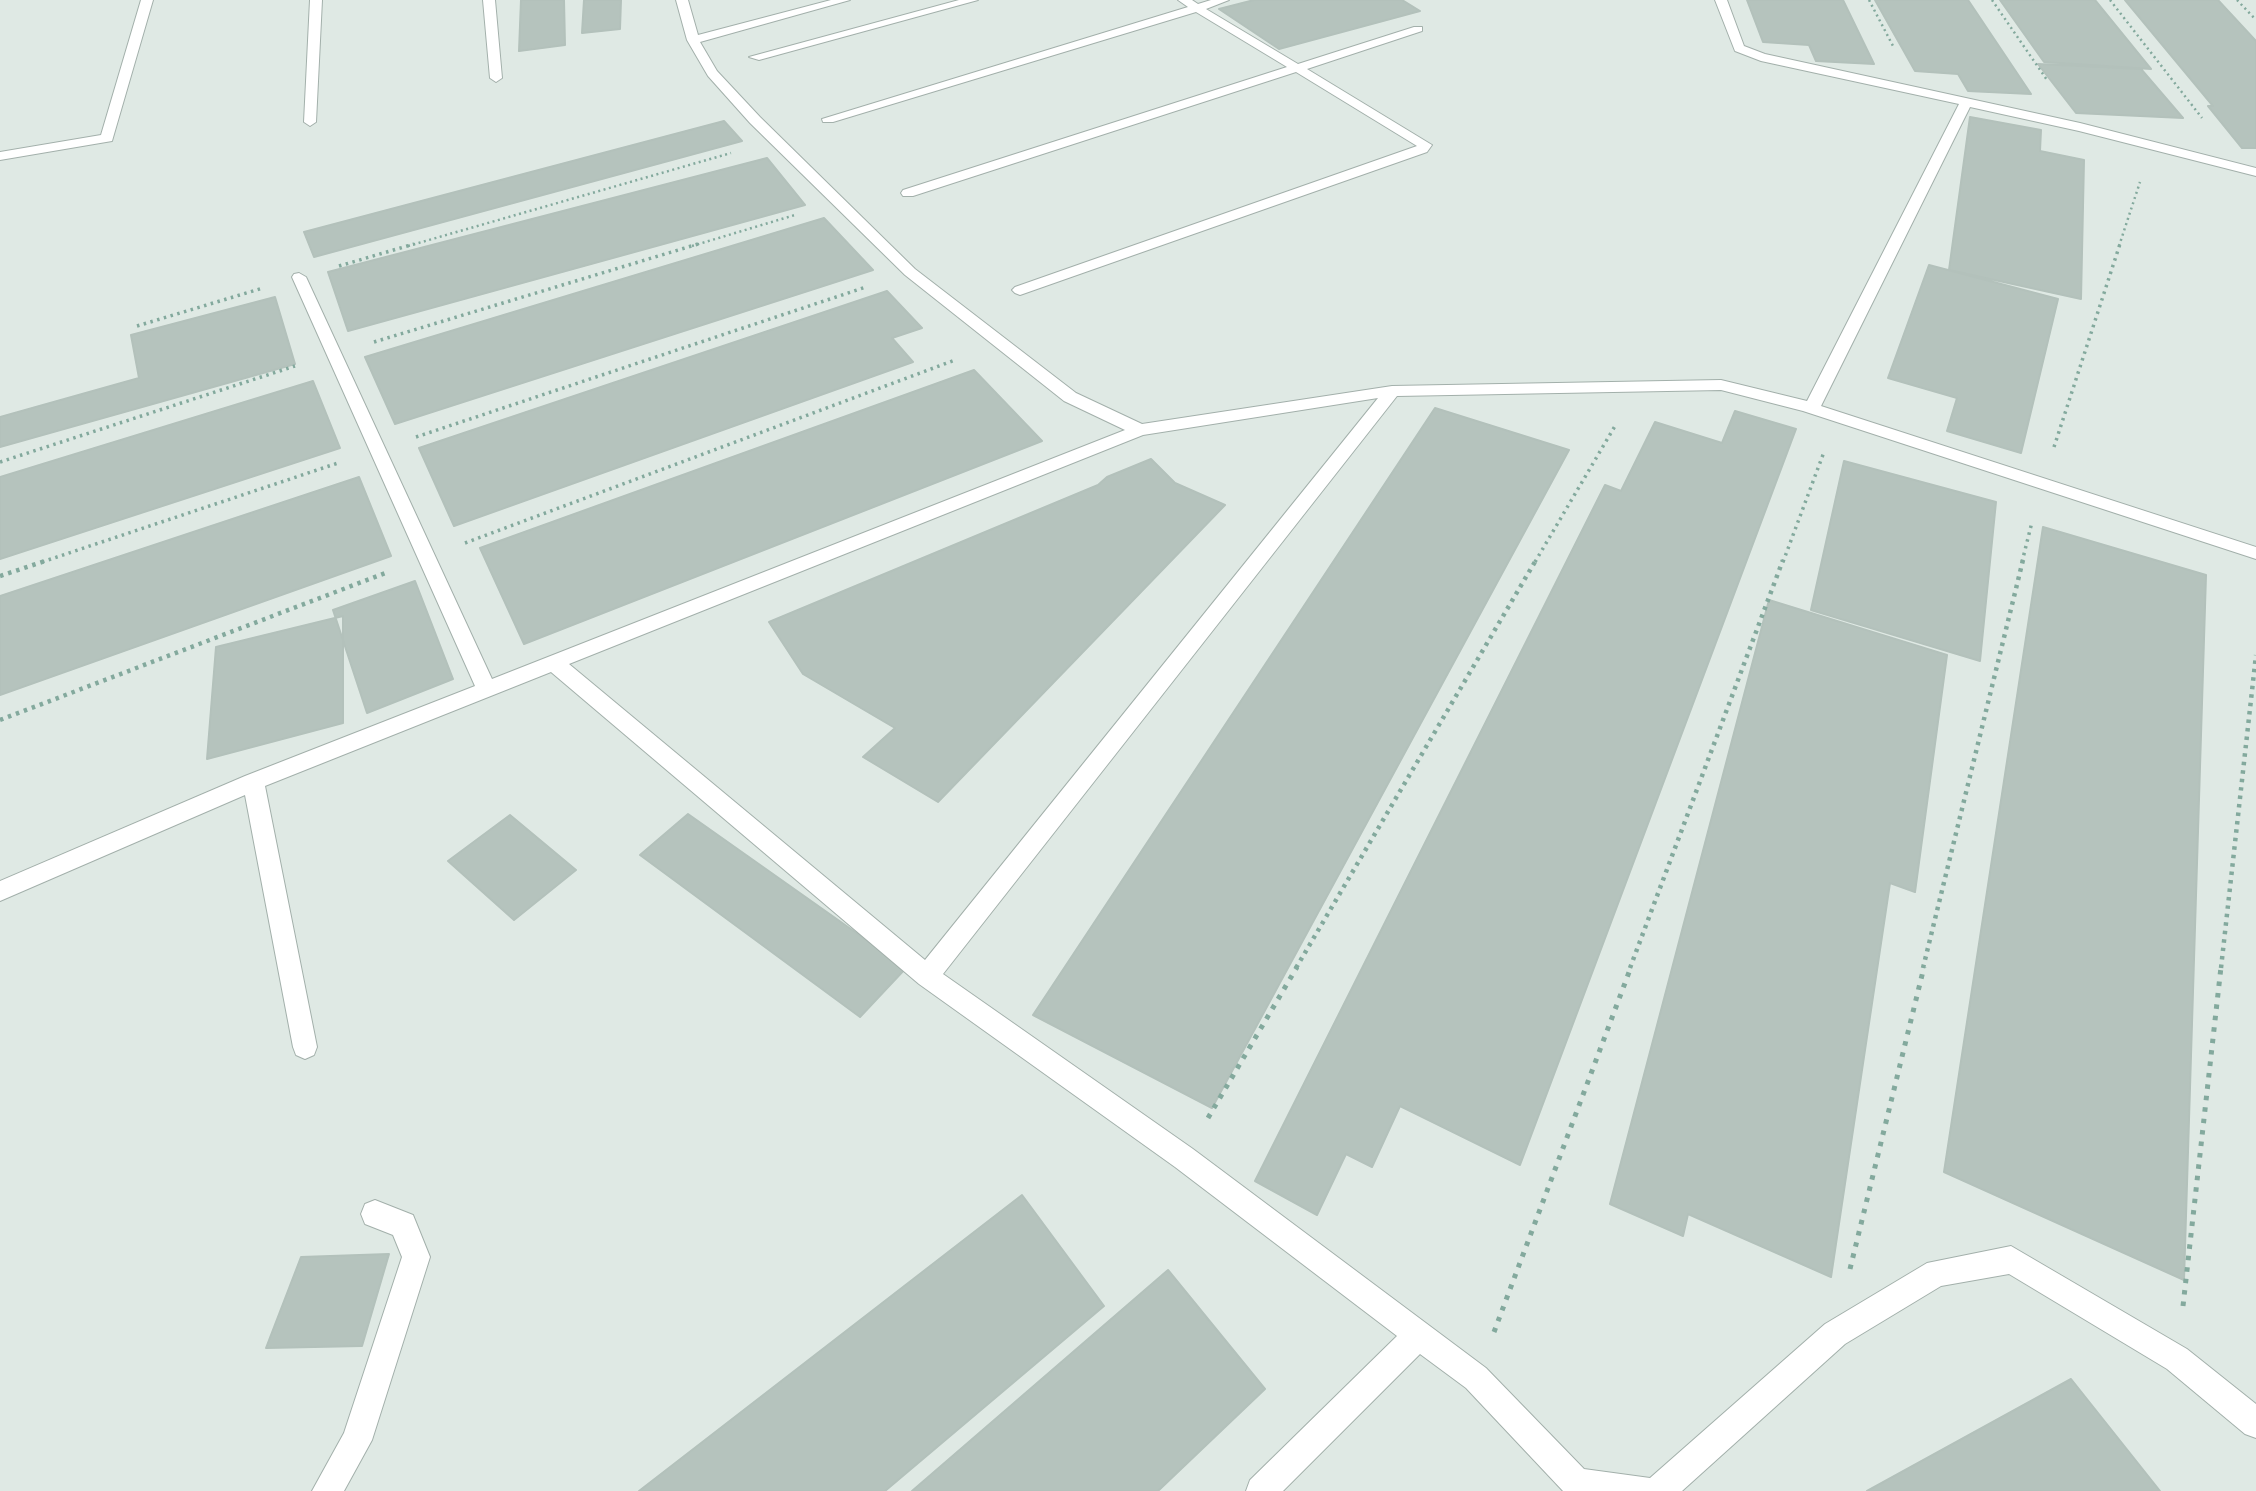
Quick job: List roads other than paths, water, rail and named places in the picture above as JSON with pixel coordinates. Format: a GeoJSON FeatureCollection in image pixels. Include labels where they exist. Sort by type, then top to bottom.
{"type":"FeatureCollection","features":[{"type":"Feature","properties":{"kind":"street"},"geometry":{"type":"LineString","coordinates":[[0,156],[107,138],[147,0]]}},
{"type":"Feature","properties":{"kind":"street"},"geometry":{"type":"LineString","coordinates":[[310,121],[316,0]]}},
{"type":"Feature","properties":{"kind":"street"},"geometry":{"type":"LineString","coordinates":[[489,0],[496,78]]}},
{"type":"Feature","properties":{"kind":"street"},"geometry":{"type":"LineString","coordinates":[[682,0],[693,40],[712,73],[910,272],[1070,397],[1140,429]]}},
{"type":"Feature","properties":{"kind":"street"},"geometry":{"type":"LineString","coordinates":[[693,40],[844,0]]}},
{"type":"Feature","properties":{"kind":"street"},"geometry":{"type":"LineString","coordinates":[[755,57],[972,0]]}},
{"type":"Feature","properties":{"kind":"street"},"geometry":{"type":"LineString","coordinates":[[1020,290],[1422,149],[1425,145],[1184,0]]}},
{"type":"Feature","properties":{"kind":"street"},"geometry":{"type":"LineString","coordinates":[[828,119],[1223,0]]}},
{"type":"Feature","properties":{"kind":"street"},"geometry":{"type":"LineString","coordinates":[[1721,0],[1739,48],[1761,57],[2080,127],[2256,172]]}},
{"type":"Feature","properties":{"kind":"street"},"geometry":{"type":"LineString","coordinates":[[908,193],[1418,29]]}},
{"type":"Feature","properties":{"kind":"street"},"geometry":{"type":"LineString","coordinates":[[1812,407],[1966,103]]}},
{"type":"Feature","properties":{"kind":"street"},"geometry":{"type":"LineString","coordinates":[[299,277],[487,691]]}},
{"type":"Feature","properties":{"kind":"street"},"geometry":{"type":"LineString","coordinates":[[0,891],[253,782],[1140,429],[1392,391],[1721,385],[1764,393],[2256,553]]}},
{"type":"Feature","properties":{"kind":"street"},"geometry":{"type":"LineString","coordinates":[[928,976],[1392,391]]}},
{"type":"Feature","properties":{"kind":"street"},"geometry":{"type":"LineString","coordinates":[[553,662],[928,976],[1184,1158],[1476,1378],[1577,1483],[1644,1491]]}},
{"type":"Feature","properties":{"kind":"street"},"geometry":{"type":"LineString","coordinates":[[253,782],[306,1047]]}},
{"type":"Feature","properties":{"kind":"street"},"geometry":{"type":"LineString","coordinates":[[327,1491],[356,1440],[416,1257],[403,1225],[375,1214]]}},
{"type":"Feature","properties":{"kind":"street"},"geometry":{"type":"LineString","coordinates":[[1659,1491],[1835,1334],[1937,1273],[2011,1261],[2177,1359],[2256,1423]]}},
{"type":"Feature","properties":{"kind":"street"},"geometry":{"type":"LineString","coordinates":[[1261,1491],[1419,1335]]}}]}
